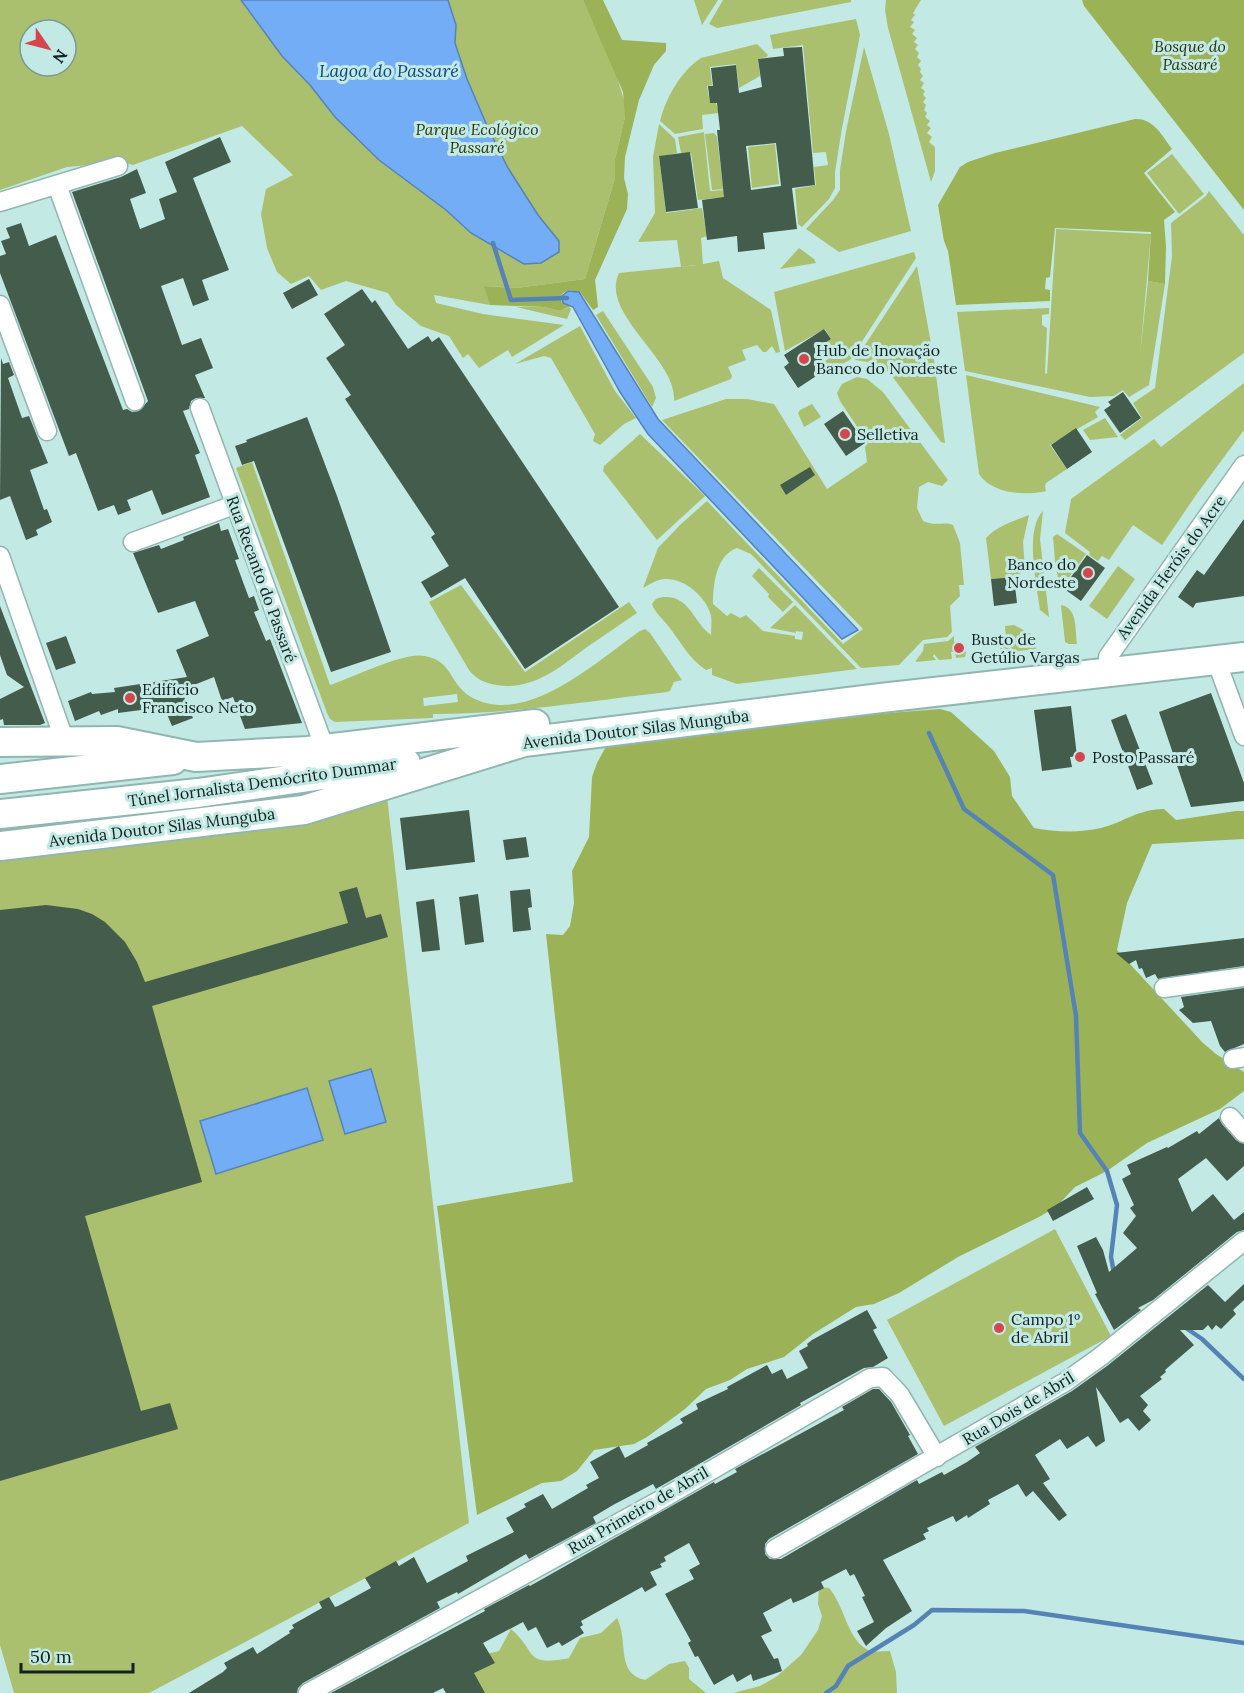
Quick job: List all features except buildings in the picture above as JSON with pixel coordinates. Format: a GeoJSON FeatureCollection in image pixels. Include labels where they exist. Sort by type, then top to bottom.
{"type":"FeatureCollection","features":[{"type":"Feature","properties":{"kind":"main road","name":"Avenida Doutor Silas Munguba"},"geometry":{"type":"LineString","coordinates":[[1108,665],[1244,640]]}},
{"type":"Feature","properties":{"kind":"main road","name":"Avenida Doutor Silas Munguba"},"geometry":{"type":"LineString","coordinates":[[0,742],[117,741],[196,757],[325,749],[1108,665],[1244,657]]}},
{"type":"Feature","properties":{"kind":"main road","name":"Avenida Doutor Silas Munguba"},"geometry":{"type":"LineString","coordinates":[[0,846],[304,810],[524,742],[886,689]]}},
{"type":"Feature","properties":{"kind":"main road","name":"Túnel Jornalista Demócrito Dummar"},"geometry":{"type":"LineString","coordinates":[[0,814],[302,779],[524,742]]}},
{"type":"Feature","properties":{"kind":"main road","name":"Túnel Jornalista Demócrito Dummar"},"geometry":{"type":"LineString","coordinates":[[0,779],[196,757]]}},
{"type":"Feature","properties":{"kind":"street"},"geometry":{"type":"LineString","coordinates":[[0,202],[118,166]]}},
{"type":"Feature","properties":{"kind":"street"},"geometry":{"type":"LineString","coordinates":[[57,185],[135,401]]}},
{"type":"Feature","properties":{"kind":"street"},"geometry":{"type":"LineString","coordinates":[[0,305],[47,431]]}},
{"type":"Feature","properties":{"kind":"street","name":"Rua Recanto do Passaré"},"geometry":{"type":"LineString","coordinates":[[200,408],[325,749]]}},
{"type":"Feature","properties":{"kind":"street","name":"Avenida Heróis do Acre"},"geometry":{"type":"LineString","coordinates":[[1108,665],[1244,465]]}},
{"type":"Feature","properties":{"kind":"street"},"geometry":{"type":"LineString","coordinates":[[133,542],[234,505]]}},
{"type":"Feature","properties":{"kind":"street"},"geometry":{"type":"LineString","coordinates":[[0,556],[65,742]]}},
{"type":"Feature","properties":{"kind":"street"},"geometry":{"type":"LineString","coordinates":[[1216,660],[1244,736]]}},
{"type":"Feature","properties":{"kind":"street"},"geometry":{"type":"LineString","coordinates":[[1164,988],[1244,977]]}},
{"type":"Feature","properties":{"kind":"street"},"geometry":{"type":"LineString","coordinates":[[1230,1117],[1244,1133]]}},
{"type":"Feature","properties":{"kind":"street","name":"Rua Dois de Abril"},"geometry":{"type":"LineString","coordinates":[[775,1550],[1065,1382],[1100,1357],[1244,1241]]}},
{"type":"Feature","properties":{"kind":"street","name":"Rua Primeiro de Abril"},"geometry":{"type":"LineString","coordinates":[[308,1693],[654,1503],[870,1378],[883,1377],[894,1388],[937,1457]]}},
{"type":"Feature","properties":{"kind":"green space","name":"Parque Ecológico Passaré"},"geometry":{"type":"Polygon","coordinates":[[[0,0],[583,0],[614,68],[625,103],[625,117],[615,159],[615,178],[585,279],[516,288],[485,286],[490,305],[434,295],[436,303],[483,314],[564,325],[512,357],[508,350],[479,368],[468,354],[463,358],[449,336],[421,326],[396,305],[388,293],[346,281],[321,290],[309,276],[291,284],[277,272],[267,248],[261,214],[266,189],[293,175],[242,126],[133,165],[115,160],[67,167],[0,190],[0,0]]]}},
{"type":"Feature","properties":{"kind":"green space"},"geometry":{"type":"Polygon","coordinates":[[[583,0],[603,0],[622,40],[666,43],[666,51],[654,65],[639,100],[625,157],[624,178],[628,194],[627,209],[595,280],[598,307],[593,310],[580,292],[568,290],[562,294],[561,298],[562,303],[570,306],[560,311],[544,307],[490,305],[484,286],[516,288],[585,279],[615,178],[615,159],[625,117],[623,92],[583,0]]]}},
{"type":"Feature","properties":{"kind":"green space"},"geometry":{"type":"Polygon","coordinates":[[[694,0],[718,0],[702,25],[694,0]]]}},
{"type":"Feature","properties":{"kind":"green space"},"geometry":{"type":"Polygon","coordinates":[[[723,0],[851,0],[851,2],[717,28],[709,24],[723,0]]]}},
{"type":"Feature","properties":{"kind":"green space"},"geometry":{"type":"Polygon","coordinates":[[[886,0],[921,0],[913,13],[915,15],[911,20],[914,22],[910,27],[915,30],[912,34],[917,38],[914,42],[918,45],[915,49],[921,61],[918,65],[923,76],[920,80],[924,83],[921,88],[925,91],[923,95],[926,98],[923,102],[926,105],[925,117],[930,121],[927,125],[931,128],[927,133],[932,137],[929,142],[935,147],[935,171],[931,182],[888,28],[886,0]]]}},
{"type":"Feature","properties":{"kind":"green space","name":"Bosque do Passaré"},"geometry":{"type":"Polygon","coordinates":[[[1082,0],[1244,0],[1244,210],[1084,6],[1082,0]]]}},
{"type":"Feature","properties":{"kind":"green space"},"geometry":{"type":"Polygon","coordinates":[[[856,19],[860,35],[842,128],[835,172],[835,188],[829,199],[802,227],[798,224],[795,189],[816,185],[814,167],[828,165],[826,152],[813,153],[803,45],[773,49],[770,35],[856,19]]]}},
{"type":"Feature","properties":{"kind":"green space"},"geometry":{"type":"Polygon","coordinates":[[[757,44],[768,55],[758,59],[760,76],[739,88],[736,64],[710,67],[712,85],[707,86],[710,103],[716,103],[719,113],[702,115],[703,129],[675,134],[660,121],[675,86],[693,64],[701,58],[757,44]]]}},
{"type":"Feature","properties":{"kind":"green space"},"geometry":{"type":"Polygon","coordinates":[[[864,47],[889,134],[911,231],[839,252],[806,229],[840,190],[840,170],[846,131],[864,47]]]}},
{"type":"Feature","properties":{"kind":"green space"},"geometry":{"type":"Polygon","coordinates":[[[1142,119],[1152,125],[1172,149],[1144,173],[1175,212],[1164,220],[1165,284],[1148,281],[1151,232],[1055,228],[1050,277],[1046,278],[1045,289],[1050,290],[1050,301],[956,305],[938,205],[960,167],[995,153],[1142,119]]]}},
{"type":"Feature","properties":{"kind":"green space"},"geometry":{"type":"Polygon","coordinates":[[[659,124],[675,139],[677,153],[659,157],[666,213],[702,208],[707,236],[701,238],[703,264],[719,261],[723,278],[771,310],[780,352],[776,353],[772,346],[763,352],[757,345],[742,350],[746,360],[728,367],[731,379],[674,401],[672,385],[664,369],[629,321],[620,305],[616,289],[619,273],[681,267],[677,240],[638,242],[655,213],[653,157],[659,124]]]}},
{"type":"Feature","properties":{"kind":"green space"},"geometry":{"type":"Polygon","coordinates":[[[704,132],[710,191],[727,190],[734,203],[717,198],[698,200],[691,153],[681,153],[678,137],[704,132]]]}},
{"type":"Feature","properties":{"kind":"green space"},"geometry":{"type":"Polygon","coordinates":[[[714,133],[717,137],[723,186],[726,189],[712,190],[705,134],[714,133]]]}},
{"type":"Feature","properties":{"kind":"green space"},"geometry":{"type":"Polygon","coordinates":[[[775,144],[779,184],[752,188],[748,147],[775,144]]]}},
{"type":"Feature","properties":{"kind":"green space"},"geometry":{"type":"Polygon","coordinates":[[[1172,154],[1204,194],[1179,214],[1147,173],[1172,154]]]}},
{"type":"Feature","properties":{"kind":"green space"},"geometry":{"type":"Polygon","coordinates":[[[1209,191],[1244,235],[1244,353],[1125,440],[1120,435],[1142,418],[1133,403],[1155,388],[1172,256],[1171,223],[1206,196],[1209,191]]]}},
{"type":"Feature","properties":{"kind":"green space"},"geometry":{"type":"Polygon","coordinates":[[[1056,229],[1151,234],[1140,355],[1148,281],[1165,284],[1149,385],[1129,397],[1123,390],[1114,396],[1090,397],[965,371],[957,312],[1049,308],[1049,314],[1042,315],[1042,325],[1047,328],[1045,373],[1047,374],[1056,229]]]}},
{"type":"Feature","properties":{"kind":"green space"},"geometry":{"type":"Polygon","coordinates":[[[799,248],[816,263],[780,269],[799,248]]]}},
{"type":"Feature","properties":{"kind":"green space"},"geometry":{"type":"Polygon","coordinates":[[[914,252],[916,258],[850,360],[832,369],[825,361],[828,359],[819,347],[831,339],[825,329],[785,351],[774,292],[914,252]]]}},
{"type":"Feature","properties":{"kind":"green space"},"geometry":{"type":"Polygon","coordinates":[[[917,266],[934,360],[945,443],[941,442],[889,372],[875,363],[855,360],[917,266]]]}},
{"type":"Feature","properties":{"kind":"green space"},"geometry":{"type":"Polygon","coordinates":[[[516,307],[544,307],[560,311],[569,307],[571,309],[567,319],[516,307]]]}},
{"type":"Feature","properties":{"kind":"green space"},"geometry":{"type":"Polygon","coordinates":[[[603,311],[653,387],[656,398],[652,407],[596,315],[603,311]]]}},
{"type":"Feature","properties":{"kind":"green space"},"geometry":{"type":"Polygon","coordinates":[[[580,326],[615,391],[636,418],[624,424],[600,445],[593,441],[595,434],[551,358],[544,356],[515,364],[580,326]]]}},
{"type":"Feature","properties":{"kind":"green space"},"geometry":{"type":"Polygon","coordinates":[[[966,375],[1100,407],[1095,412],[1098,417],[1050,445],[1067,469],[1046,483],[1046,491],[1010,492],[992,486],[979,474],[966,375]]]}},
{"type":"Feature","properties":{"kind":"green space"},"geometry":{"type":"Polygon","coordinates":[[[857,377],[867,379],[883,392],[948,480],[942,486],[928,482],[919,487],[917,508],[923,521],[953,525],[960,543],[964,585],[959,585],[960,596],[950,606],[952,632],[947,637],[923,640],[899,665],[861,668],[751,554],[737,548],[724,557],[717,571],[713,604],[727,616],[731,613],[740,618],[746,615],[763,631],[795,636],[795,639],[802,640],[803,632],[796,631],[796,633],[770,628],[795,605],[857,669],[737,684],[712,675],[712,668],[706,670],[695,661],[652,604],[656,599],[663,597],[679,600],[711,635],[711,616],[705,602],[687,585],[672,580],[659,580],[643,588],[658,548],[707,501],[843,644],[863,629],[662,420],[726,399],[747,399],[774,404],[827,489],[867,462],[865,447],[868,443],[837,393],[842,384],[857,377]]]}},
{"type":"Feature","properties":{"kind":"green space"},"geometry":{"type":"Polygon","coordinates":[[[1244,383],[1244,430],[1162,545],[1133,525],[1109,560],[1102,556],[1098,561],[1065,533],[1071,499],[1154,439],[1161,447],[1244,383]]]}},
{"type":"Feature","properties":{"kind":"green space"},"geometry":{"type":"Polygon","coordinates":[[[812,404],[821,417],[804,427],[798,413],[812,404]]]}},
{"type":"Feature","properties":{"kind":"green space"},"geometry":{"type":"Polygon","coordinates":[[[1105,418],[1118,437],[1090,440],[1083,430],[1105,418]]]}},
{"type":"Feature","properties":{"kind":"green space"},"geometry":{"type":"Polygon","coordinates":[[[640,434],[705,496],[657,540],[603,471],[604,466],[640,434]]]}},
{"type":"Feature","properties":{"kind":"green space"},"geometry":{"type":"Polygon","coordinates":[[[252,462],[330,685],[405,657],[425,656],[441,663],[458,686],[471,697],[492,704],[515,704],[537,698],[560,687],[645,629],[682,680],[674,682],[670,691],[667,692],[580,703],[492,712],[433,714],[433,718],[335,722],[327,713],[236,468],[252,462]],[[457,694],[423,698],[424,706],[458,702],[457,694]]]}},
{"type":"Feature","properties":{"kind":"green space"},"geometry":{"type":"Polygon","coordinates":[[[1043,511],[1040,539],[1049,617],[1040,610],[1033,559],[1034,531],[1043,511]]]}},
{"type":"Feature","properties":{"kind":"green space"},"geometry":{"type":"Polygon","coordinates":[[[1029,515],[1023,542],[1025,570],[1020,570],[1020,576],[991,579],[986,538],[1000,527],[1029,515]]]}},
{"type":"Feature","properties":{"kind":"green space"},"geometry":{"type":"Polygon","coordinates":[[[1057,534],[1086,554],[1062,587],[1059,584],[1055,561],[1053,537],[1057,534]]]}},
{"type":"Feature","properties":{"kind":"green space"},"geometry":{"type":"Polygon","coordinates":[[[1118,566],[1135,579],[1107,619],[1089,606],[1118,566]]]}},
{"type":"Feature","properties":{"kind":"green space"},"geometry":{"type":"Polygon","coordinates":[[[759,568],[793,602],[783,612],[752,576],[759,568]]]}},
{"type":"Feature","properties":{"kind":"green space"},"geometry":{"type":"Polygon","coordinates":[[[461,585],[525,672],[629,602],[637,613],[545,676],[522,684],[497,685],[481,680],[469,670],[429,602],[461,585]]]}},
{"type":"Feature","properties":{"kind":"green space"},"geometry":{"type":"Polygon","coordinates":[[[1061,605],[1070,610],[1073,615],[1077,644],[1065,642],[1061,605]]]}},
{"type":"Feature","properties":{"kind":"green space"},"geometry":{"type":"Polygon","coordinates":[[[1014,625],[1031,634],[1036,649],[1001,653],[1000,647],[1006,639],[1005,626],[1014,625]]]}},
{"type":"Feature","properties":{"kind":"green space"},"geometry":{"type":"Polygon","coordinates":[[[954,636],[954,642],[966,652],[965,657],[956,658],[955,652],[951,652],[952,659],[939,660],[934,654],[936,660],[915,662],[923,651],[924,644],[948,641],[954,636]]]}},
{"type":"Feature","properties":{"kind":"green space"},"geometry":{"type":"Polygon","coordinates":[[[940,709],[951,712],[994,751],[1010,777],[1012,796],[1034,828],[1068,831],[1093,830],[1138,814],[1164,809],[1176,820],[1244,811],[1244,839],[1152,844],[1127,903],[1117,950],[1202,1042],[1244,1072],[1244,1091],[1220,1109],[1147,1143],[1107,1171],[1075,1187],[1056,1207],[1039,1217],[958,1257],[899,1293],[874,1304],[856,1307],[813,1334],[784,1357],[747,1369],[730,1380],[706,1389],[685,1409],[647,1437],[634,1444],[594,1450],[577,1471],[561,1481],[542,1483],[477,1515],[437,1206],[573,1182],[546,934],[563,935],[570,926],[574,903],[572,871],[589,837],[592,777],[608,743],[839,717],[940,709]]]}},
{"type":"Feature","properties":{"kind":"green space"},"geometry":{"type":"Polygon","coordinates":[[[387,796],[469,1523],[149,1693],[14,1693],[0,1645],[0,858],[387,796]]]}},
{"type":"Feature","properties":{"kind":"green space","name":"Campo 1º de Abril"},"geometry":{"type":"Polygon","coordinates":[[[1055,1229],[1111,1336],[944,1426],[887,1320],[1055,1229]]]}},
{"type":"Feature","properties":{"kind":"green space"},"geometry":{"type":"Polygon","coordinates":[[[819,1587],[829,1588],[854,1637],[860,1644],[872,1651],[890,1651],[896,1672],[897,1693],[733,1693],[760,1686],[776,1677],[801,1655],[818,1630],[822,1616],[818,1604],[819,1587]]]}},
{"type":"Feature","properties":{"kind":"green space"},"geometry":{"type":"Polygon","coordinates":[[[617,1618],[626,1664],[630,1671],[645,1680],[669,1664],[685,1661],[689,1668],[689,1679],[706,1693],[479,1693],[466,1665],[474,1657],[499,1651],[511,1629],[538,1659],[569,1658],[580,1638],[601,1633],[617,1618]]]}},
{"type":"Feature","properties":{"kind":"water","name":"Lagoa do Passaré"},"geometry":{"type":"Polygon","coordinates":[[[241,0],[448,0],[456,25],[455,43],[467,79],[488,128],[508,168],[538,215],[559,241],[559,252],[541,263],[524,264],[471,233],[446,210],[379,160],[335,117],[310,85],[282,56],[241,0]]]}},
{"type":"Feature","properties":{"kind":"water"},"geometry":{"type":"Polygon","coordinates":[[[568,291],[579,292],[658,419],[858,630],[842,639],[648,434],[620,392],[573,307],[563,303],[562,296],[568,291]]]}},
{"type":"Feature","properties":{"kind":"water"},"geometry":{"type":"Polygon","coordinates":[[[371,1069],[386,1122],[345,1134],[329,1081],[371,1069]]]}},
{"type":"Feature","properties":{"kind":"water"},"geometry":{"type":"Polygon","coordinates":[[[307,1088],[323,1140],[216,1174],[200,1121],[307,1088]]]}},
{"type":"Feature","properties":{"kind":"waterway"},"geometry":{"type":"LineString","coordinates":[[493,243],[511,300],[567,298]]}},
{"type":"Feature","properties":{"kind":"waterway"},"geometry":{"type":"LineString","coordinates":[[929,733],[964,809],[1053,875],[1076,1016],[1080,1133],[1107,1171],[1117,1205],[1111,1257],[1114,1273]]}},
{"type":"Feature","properties":{"kind":"waterway"},"geometry":{"type":"LineString","coordinates":[[1186,1328],[1202,1339],[1244,1379]]}},
{"type":"Feature","properties":{"kind":"waterway"},"geometry":{"type":"LineString","coordinates":[[826,1693],[836,1686],[848,1666],[914,1625],[932,1610],[1024,1611],[1244,1643]]}},
{"type":"Feature","properties":{"kind":"place","name":"Hub de Inovação Banco do Nordeste"},"geometry":{"type":"Point","coordinates":[804,359]}},
{"type":"Feature","properties":{"kind":"place","name":"Selletiva"},"geometry":{"type":"Point","coordinates":[845,434]}},
{"type":"Feature","properties":{"kind":"place","name":"Banco do Nordeste"},"geometry":{"type":"Point","coordinates":[1088,573]}},
{"type":"Feature","properties":{"kind":"place","name":"Busto de Getúlio Vargas"},"geometry":{"type":"Point","coordinates":[959,648]}},
{"type":"Feature","properties":{"kind":"place","name":"Edifício Francisco Neto"},"geometry":{"type":"Point","coordinates":[130,698]}},
{"type":"Feature","properties":{"kind":"place","name":"Posto Passaré"},"geometry":{"type":"Point","coordinates":[1080,757]}},
{"type":"Feature","properties":{"kind":"place","name":"Campo 1º de Abril"},"geometry":{"type":"Point","coordinates":[999,1328]}}]}
